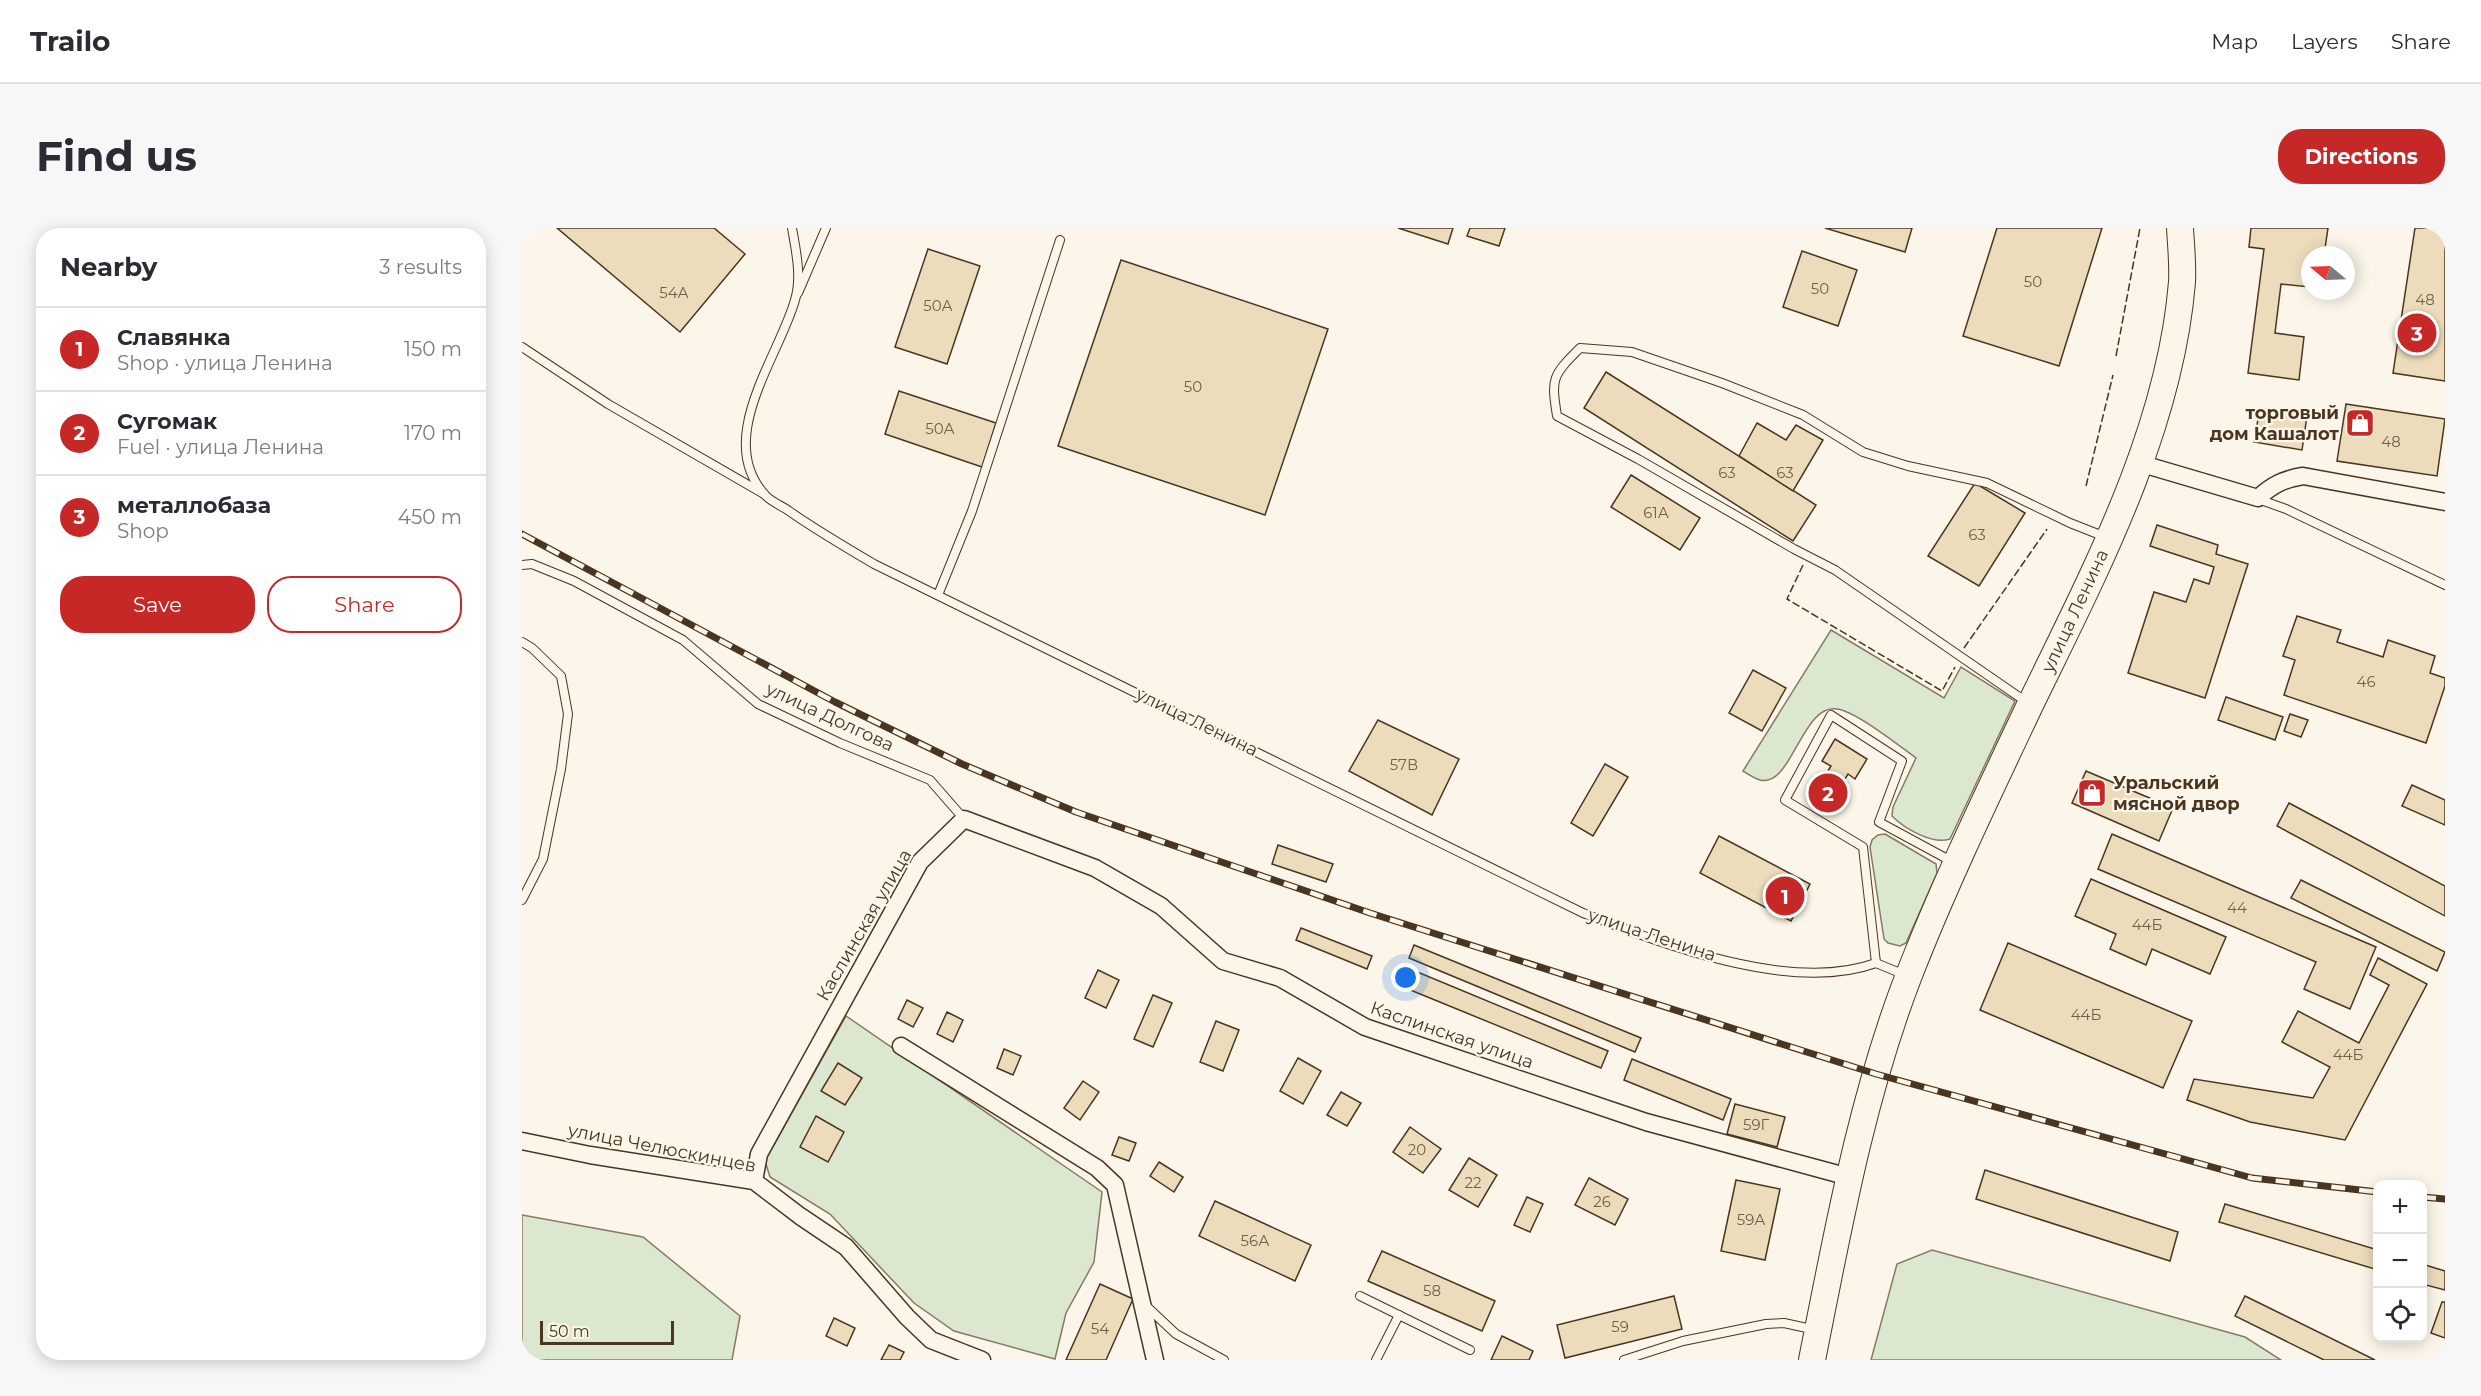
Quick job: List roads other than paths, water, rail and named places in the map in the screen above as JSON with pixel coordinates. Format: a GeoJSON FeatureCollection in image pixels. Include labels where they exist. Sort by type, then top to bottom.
{"type":"FeatureCollection","features":[{"type":"Feature","properties":{"kind":"main road","name":"улица Ленина"},"geometry":{"type":"LineString","coordinates":[[1812,1360],[1849,1177],[1873,1084],[1909,977],[1956,864],[2086,591],[2139,463],[2161,395],[2176,333],[2182,279],[2180,228]]}},
{"type":"Feature","properties":{"kind":"street"},"geometry":{"type":"LineString","coordinates":[[2139,463],[2258,498],[2272,486],[2303,476],[2445,502]]}},
{"type":"Feature","properties":{"kind":"street","name":"Каслинская улица"},"geometry":{"type":"LineString","coordinates":[[754,1181],[759,1154],[920,862],[964,819],[1095,868],[1161,906],[1223,960],[1280,978],[1365,1028],[1646,1122],[1849,1177]]}},
{"type":"Feature","properties":{"kind":"street"},"geometry":{"type":"LineString","coordinates":[[901,1046],[1097,1168],[1115,1185],[1155,1360]]}},
{"type":"Feature","properties":{"kind":"street","name":"улица Челюскинцев"},"geometry":{"type":"LineString","coordinates":[[522,1141],[590,1155],[754,1181],[846,1247],[907,1317],[932,1340],[982,1360]]}},
{"type":"Feature","properties":{"kind":"lane","name":"улица Ленина"},"geometry":{"type":"LineString","coordinates":[[792,228],[798,263],[796,299],[751,407],[746,440],[750,472],[766,496],[874,564],[1582,913],[1691,951],[1769,969],[1814,972],[1860,968],[1876,963]]}},
{"type":"Feature","properties":{"kind":"lane"},"geometry":{"type":"LineString","coordinates":[[796,299],[826,228]]}},
{"type":"Feature","properties":{"kind":"lane"},"geometry":{"type":"LineString","coordinates":[[938,595],[972,511],[1060,240]]}},
{"type":"Feature","properties":{"kind":"lane"},"geometry":{"type":"LineString","coordinates":[[522,347],[608,404],[766,496]]}},
{"type":"Feature","properties":{"kind":"lane"},"geometry":{"type":"LineString","coordinates":[[2031,705],[1835,570],[1557,416],[1552,385],[1563,365],[1580,348],[1632,352],[1722,383],[1803,415],[1863,452],[1908,466],[1987,483],[2108,538]]}},
{"type":"Feature","properties":{"kind":"lane"},"geometry":{"type":"LineString","coordinates":[[2258,498],[2286,508],[2445,585]]}},
{"type":"Feature","properties":{"kind":"lane","name":"улица Долгова"},"geometry":{"type":"LineString","coordinates":[[522,565],[532,564],[574,581],[683,640],[758,704],[840,743],[930,780],[964,819]]}},
{"type":"Feature","properties":{"kind":"lane"},"geometry":{"type":"LineString","coordinates":[[522,642],[532,648],[561,676],[568,714],[561,769],[543,859],[522,900]]}},
{"type":"Feature","properties":{"kind":"lane"},"geometry":{"type":"LineString","coordinates":[[1909,977],[1876,963],[1863,847],[1785,800],[1831,716],[1902,760],[1879,822],[1956,864]]}},
{"type":"Feature","properties":{"kind":"lane"},"geometry":{"type":"LineString","coordinates":[[1360,1296],[1470,1350]]}},
{"type":"Feature","properties":{"kind":"lane"},"geometry":{"type":"LineString","coordinates":[[1142,1301],[1176,1334],[1224,1360]]}},
{"type":"Feature","properties":{"kind":"lane"},"geometry":{"type":"LineString","coordinates":[[1376,1360],[1399,1315]]}},
{"type":"Feature","properties":{"kind":"lane"},"geometry":{"type":"LineString","coordinates":[[1624,1360],[1683,1341],[1766,1324],[1784,1323],[1818,1330]]}},
{"type":"Feature","properties":{"kind":"railway"},"geometry":{"type":"LineString","coordinates":[[522,534],[835,702],[962,764],[1076,812],[1370,913],[1876,1074],[2252,1178],[2373,1191]]}},
{"type":"Feature","properties":{"kind":"railway"},"geometry":{"type":"LineString","coordinates":[[2427,1197],[2445,1199]]}},
{"type":"Feature","properties":{"kind":"place","name":"металлобаза"},"geometry":{"type":"Point","coordinates":[2417,333]}},
{"type":"Feature","properties":{"kind":"place","name":"торговый дом Кашалот"},"geometry":{"type":"Point","coordinates":[2360,423]}},
{"type":"Feature","properties":{"kind":"place","name":"Сугомак"},"geometry":{"type":"Point","coordinates":[1828,793]}},
{"type":"Feature","properties":{"kind":"place","name":"Уральский мясной двор"},"geometry":{"type":"Point","coordinates":[2092,793]}},
{"type":"Feature","properties":{"kind":"place","name":"Славянка"},"geometry":{"type":"Point","coordinates":[1785,896]}}]}
